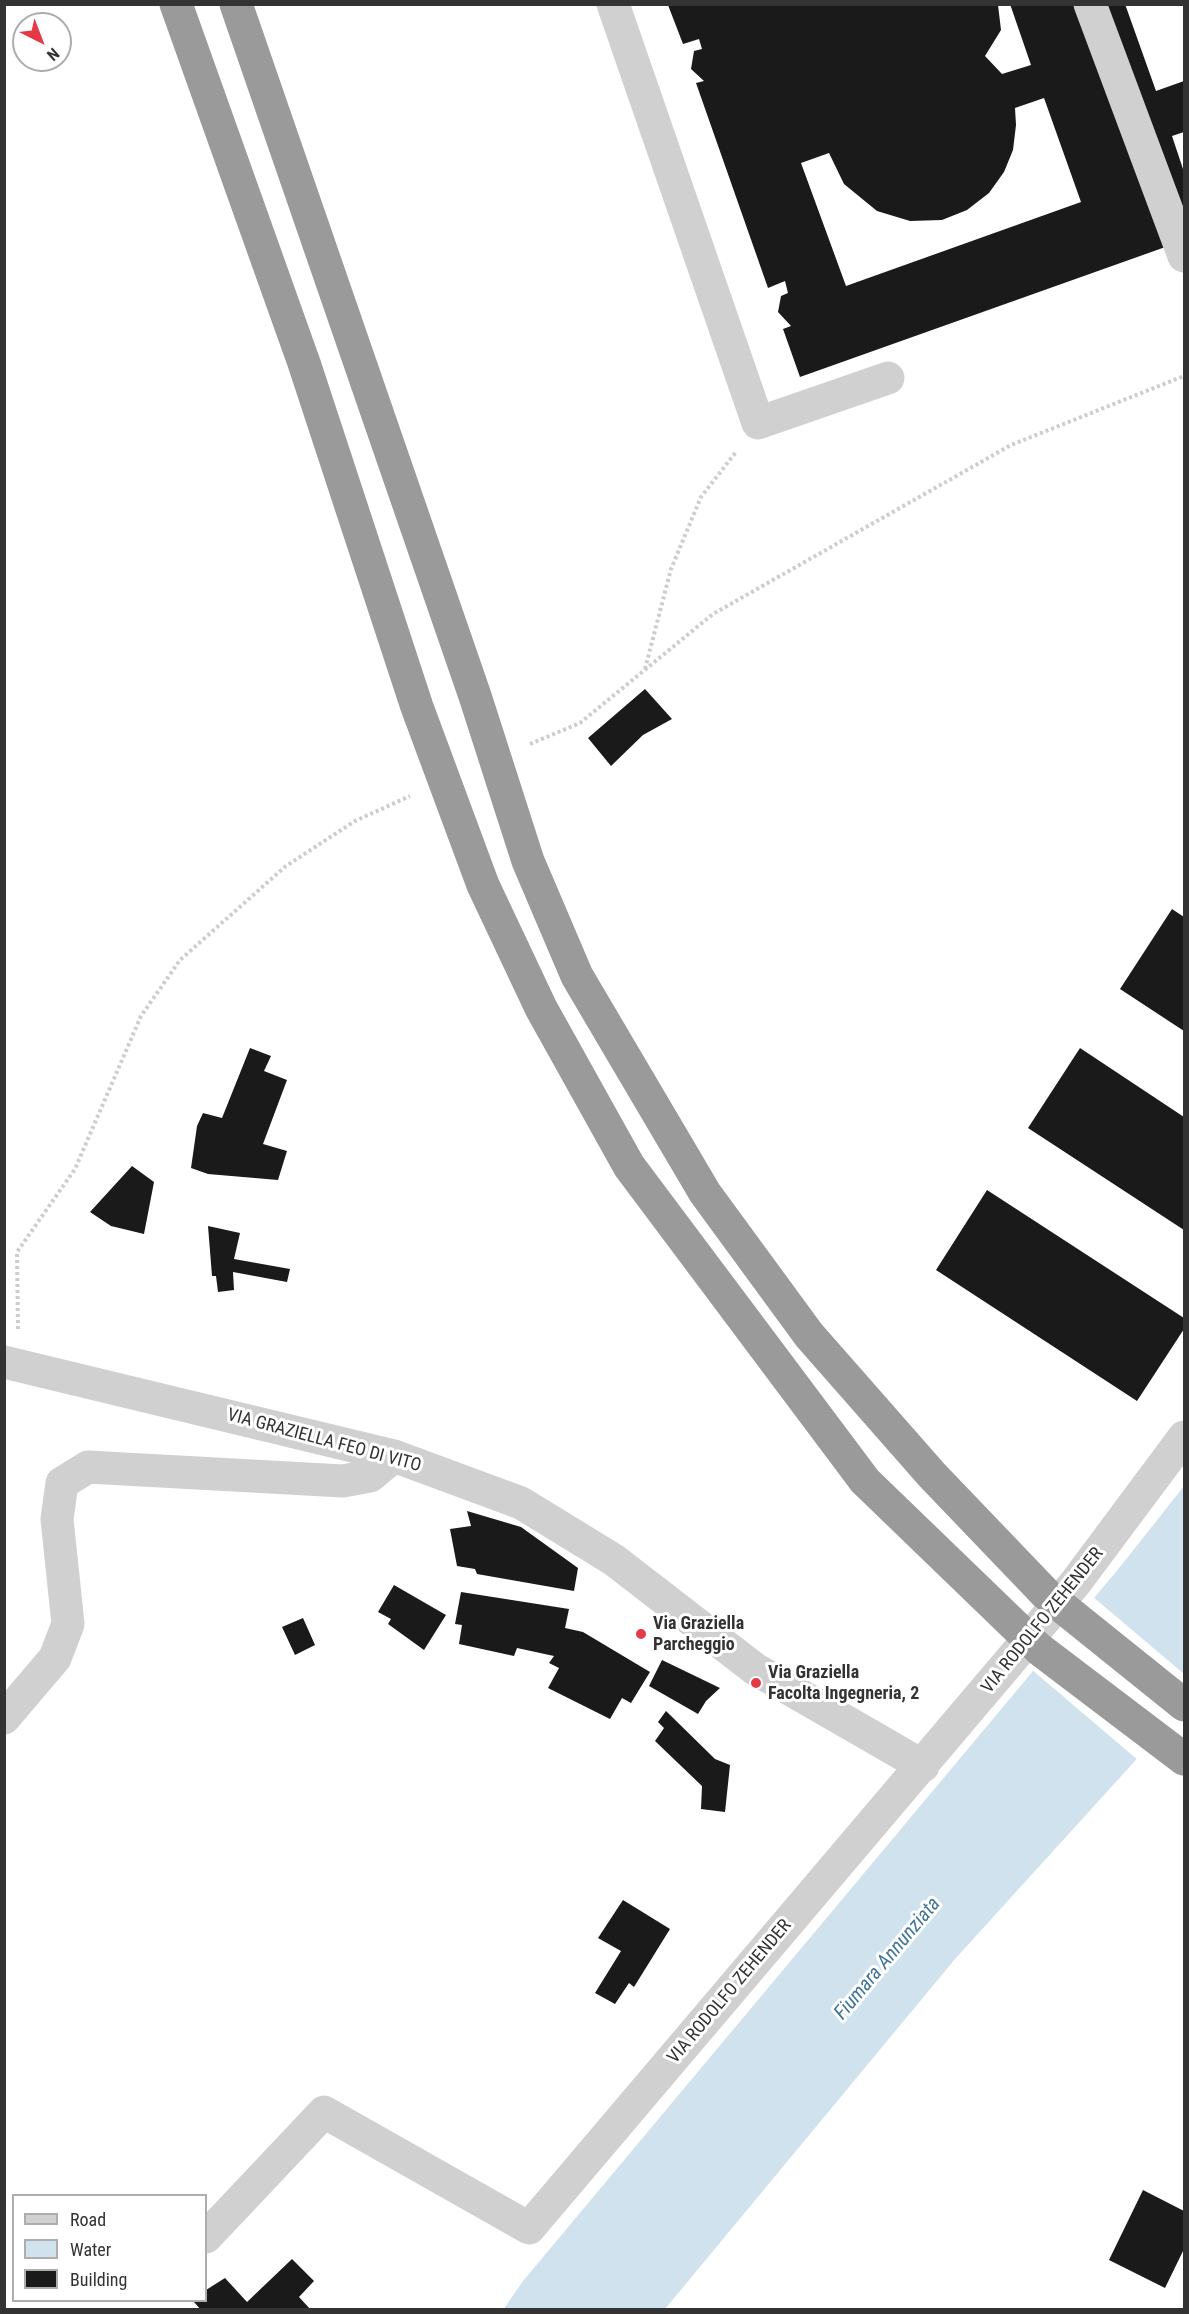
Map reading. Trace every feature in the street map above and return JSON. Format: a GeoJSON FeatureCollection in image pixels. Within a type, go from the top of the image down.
{"type":"FeatureCollection","features":[{"type":"Feature","properties":{"kind":"highway"},"geometry":{"type":"LineString","coordinates":[[176,4],[304,363],[417,707],[483,885],[546,1018],[629,1166],[865,1481],[1039,1648],[1185,1759]]}},
{"type":"Feature","properties":{"kind":"highway"},"geometry":{"type":"LineString","coordinates":[[236,4],[475,696],[528,861],[577,976],[705,1193],[809,1335],[932,1475],[1046,1594],[1185,1705]]}},
{"type":"Feature","properties":{"kind":"street"},"geometry":{"type":"LineString","coordinates":[[613,4],[758,423],[888,378]]}},
{"type":"Feature","properties":{"kind":"street"},"geometry":{"type":"LineString","coordinates":[[1090,4],[1185,256]]}},
{"type":"Feature","properties":{"kind":"street","name":"VIA GRAZIELLA FEO DI VITO"},"geometry":{"type":"LineString","coordinates":[[4,1362],[394,1456],[521,1503],[614,1560],[755,1669],[923,1766]]}},
{"type":"Feature","properties":{"kind":"street","name":"VIA RODOLFO ZEHENDER"},"geometry":{"type":"LineString","coordinates":[[207,2236],[324,2112],[529,2228],[923,1766],[1076,1582],[1185,1437]]}},
{"type":"Feature","properties":{"kind":"street"},"geometry":{"type":"LineString","coordinates":[[4,1718],[55,1658],[68,1624],[57,1519],[62,1483],[88,1467],[343,1481],[370,1476],[394,1456]]}},
{"type":"Feature","properties":{"kind":"path"},"geometry":{"type":"LineString","coordinates":[[645,669],[671,569],[701,497],[758,423]]}},
{"type":"Feature","properties":{"kind":"water","name":"Fiumara Annunziata"},"geometry":{"type":"Polygon","coordinates":[[[1184,1486],[1184,1707],[955,1959],[665,2309],[503,2310],[523,2281],[1120,1567],[1184,1486]]]}},
{"type":"Feature","properties":{"kind":"pier"},"geometry":{"type":"Polygon","coordinates":[[[1092,1596],[1184,1674],[1184,1711],[1139,1761],[1031,1669],[1092,1596]]]}},
{"type":"Feature","properties":{"kind":"building"},"geometry":{"type":"Polygon","coordinates":[[[1010,4],[1125,4],[1156,91],[1184,81],[1184,132],[1172,136],[1184,172],[1184,275],[1171,245],[800,377],[783,329],[791,326],[778,312],[781,296],[788,293],[785,281],[768,288],[696,83],[704,81],[691,69],[694,51],[702,49],[699,39],[683,44],[668,5],[998,5],[1001,30],[985,56],[1002,74],[1031,65],[1010,4]],[[1044,98],[1015,108],[1016,125],[1013,150],[1004,172],[989,193],[967,210],[942,220],[910,221],[877,211],[844,184],[829,153],[801,163],[846,286],[1081,202],[1044,98]]]}},
{"type":"Feature","properties":{"kind":"building"},"geometry":{"type":"Polygon","coordinates":[[[645,689],[672,719],[643,735],[611,766],[588,738],[645,689]]]}},
{"type":"Feature","properties":{"kind":"building"},"geometry":{"type":"Polygon","coordinates":[[[1172,909],[1184,917],[1184,1031],[1120,989],[1172,909]]]}},
{"type":"Feature","properties":{"kind":"building"},"geometry":{"type":"Polygon","coordinates":[[[250,1048],[271,1056],[264,1071],[287,1080],[263,1144],[287,1151],[278,1180],[208,1174],[191,1168],[197,1126],[203,1113],[222,1118],[250,1048]]]}},
{"type":"Feature","properties":{"kind":"building"},"geometry":{"type":"Polygon","coordinates":[[[1080,1048],[1184,1117],[1184,1230],[1028,1128],[1080,1048]]]}},
{"type":"Feature","properties":{"kind":"building"},"geometry":{"type":"Polygon","coordinates":[[[132,1166],[154,1182],[144,1234],[111,1226],[90,1212],[132,1166]]]}},
{"type":"Feature","properties":{"kind":"building"},"geometry":{"type":"Polygon","coordinates":[[[987,1190],[1184,1318],[1184,1329],[1137,1401],[936,1270],[987,1190]]]}},
{"type":"Feature","properties":{"kind":"building"},"geometry":{"type":"Polygon","coordinates":[[[208,1226],[240,1233],[234,1259],[290,1269],[287,1282],[233,1272],[234,1290],[218,1292],[216,1276],[212,1276],[208,1226]]]}},
{"type":"Feature","properties":{"kind":"building"},"geometry":{"type":"Polygon","coordinates":[[[467,1511],[521,1527],[578,1568],[574,1591],[477,1574],[475,1569],[457,1566],[450,1529],[471,1526],[467,1511]]]}},
{"type":"Feature","properties":{"kind":"building"},"geometry":{"type":"Polygon","coordinates":[[[394,1585],[446,1615],[424,1650],[388,1624],[391,1619],[378,1612],[394,1585]]]}},
{"type":"Feature","properties":{"kind":"building"},"geometry":{"type":"Polygon","coordinates":[[[461,1592],[569,1609],[565,1628],[583,1632],[650,1672],[631,1703],[622,1698],[610,1719],[548,1688],[559,1668],[549,1663],[554,1656],[517,1648],[514,1656],[459,1644],[462,1625],[455,1624],[461,1592]]]}},
{"type":"Feature","properties":{"kind":"building"},"geometry":{"type":"Polygon","coordinates":[[[303,1618],[315,1645],[295,1655],[282,1627],[303,1618]]]}},
{"type":"Feature","properties":{"kind":"building"},"geometry":{"type":"Polygon","coordinates":[[[662,1660],[720,1688],[706,1701],[698,1714],[649,1686],[662,1660]]]}},
{"type":"Feature","properties":{"kind":"building"},"geometry":{"type":"Polygon","coordinates":[[[666,1711],[715,1759],[730,1765],[725,1812],[701,1809],[702,1786],[655,1741],[664,1728],[658,1722],[666,1711]]]}},
{"type":"Feature","properties":{"kind":"building"},"geometry":{"type":"Polygon","coordinates":[[[623,1900],[670,1929],[634,1987],[629,1983],[615,2004],[595,1993],[621,1951],[598,1938],[623,1900]]]}},
{"type":"Feature","properties":{"kind":"building"},"geometry":{"type":"Polygon","coordinates":[[[1143,2190],[1184,2211],[1184,2249],[1165,2288],[1109,2260],[1143,2190]]]}},
{"type":"Feature","properties":{"kind":"building"},"geometry":{"type":"Polygon","coordinates":[[[292,2259],[314,2281],[299,2297],[311,2310],[201,2310],[194,2302],[207,2302],[207,2289],[225,2278],[247,2302],[292,2259]]]}},
{"type":"Feature","properties":{"kind":"place","name":"Via Graziella Parcheggio"},"geometry":{"type":"Point","coordinates":[641,1634]}},
{"type":"Feature","properties":{"kind":"place","name":"Via Graziella Facolta Ingegneria, 2"},"geometry":{"type":"Point","coordinates":[756,1683]}}]}
